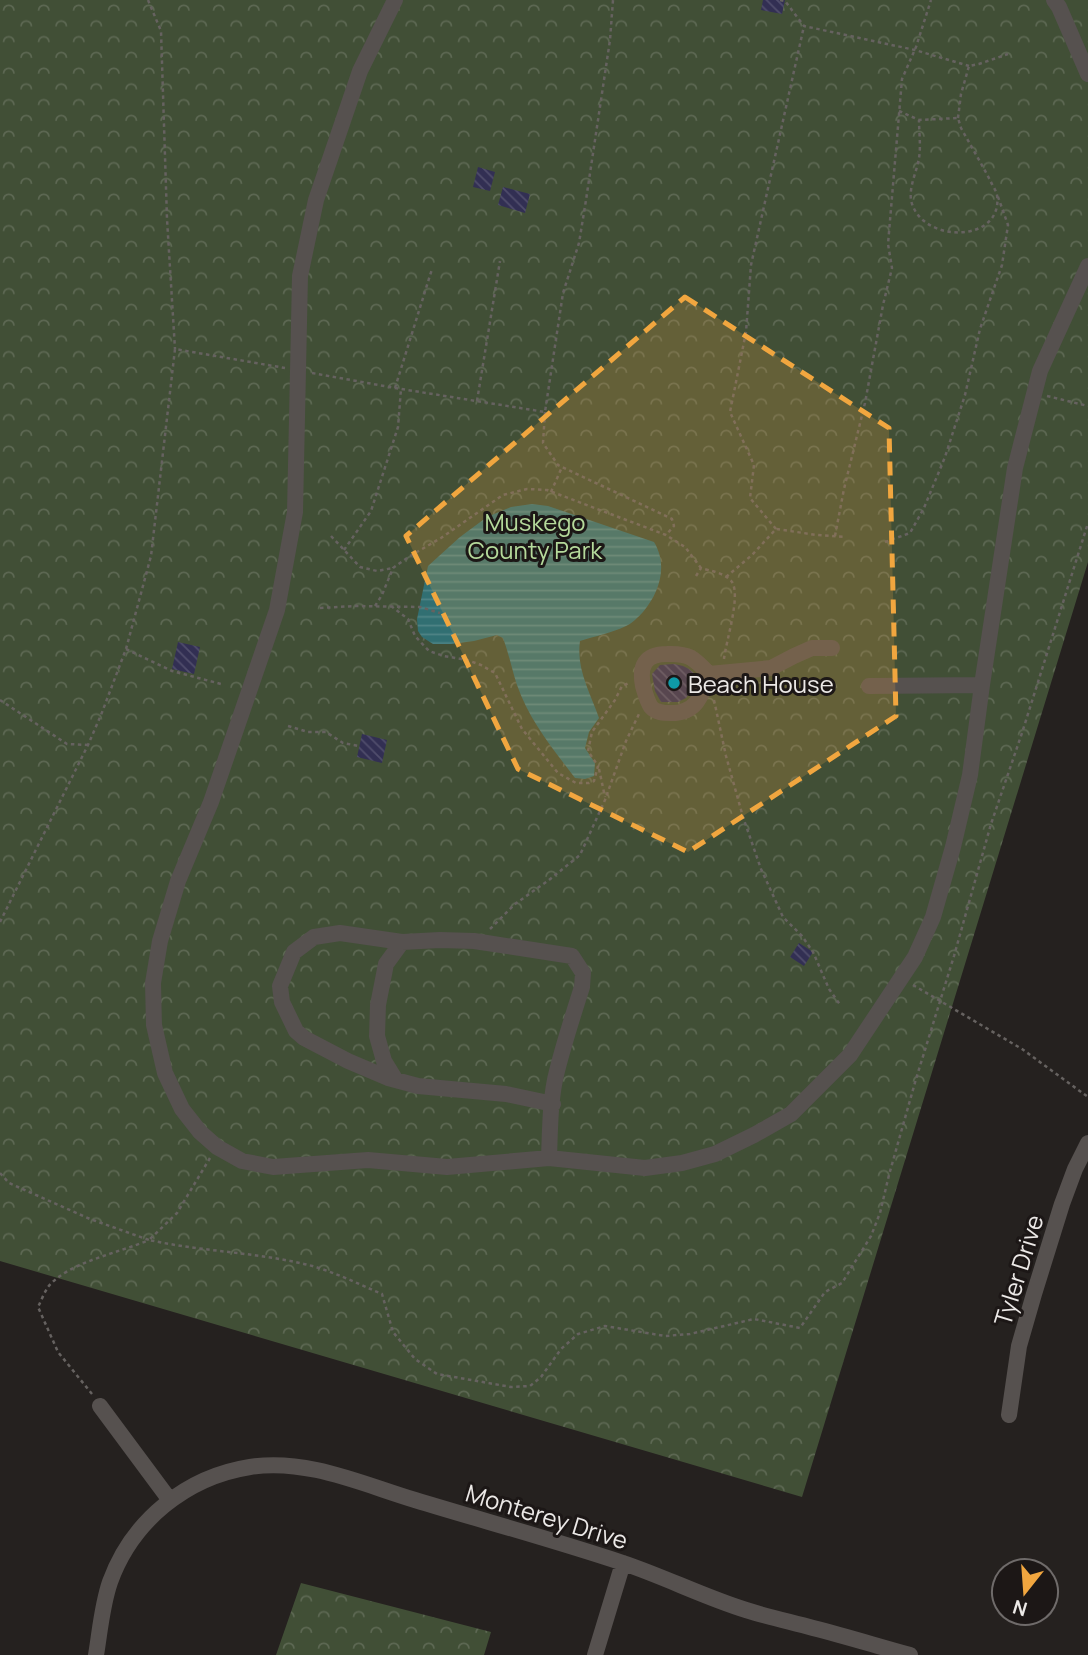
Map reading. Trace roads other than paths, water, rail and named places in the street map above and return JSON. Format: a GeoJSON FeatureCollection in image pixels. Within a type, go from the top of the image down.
{"type":"FeatureCollection","features":[{"type":"Feature","properties":{"kind":"street"},"geometry":{"type":"LineString","coordinates":[[395,0],[360,71],[316,200],[300,276],[295,512],[277,610],[211,802],[178,881],[160,941],[153,983],[154,1025],[165,1073],[182,1109],[200,1132],[217,1147],[242,1161],[272,1167],[368,1160],[447,1167],[549,1158],[645,1168],[682,1163],[715,1154],[791,1114],[850,1055],[915,957],[933,917],[970,775],[1015,468],[1040,370],[1088,266]]}},
{"type":"Feature","properties":{"kind":"street"},"geometry":{"type":"LineString","coordinates":[[1054,0],[1088,74]]}},
{"type":"Feature","properties":{"kind":"street"},"geometry":{"type":"LineString","coordinates":[[716,673],[694,706],[682,713],[657,712],[650,706],[642,678],[643,666],[649,658],[657,654],[686,654],[716,673],[771,668],[812,648],[832,648]]}},
{"type":"Feature","properties":{"kind":"street"},"geometry":{"type":"LineString","coordinates":[[869,686],[982,685]]}},
{"type":"Feature","properties":{"kind":"street"},"geometry":{"type":"LineString","coordinates":[[549,1158],[556,1074],[582,988],[583,973],[572,956],[474,942],[402,942],[340,933],[314,937],[294,952],[279,986],[282,1002],[296,1031],[304,1038],[348,1061],[395,1080],[418,1086],[506,1094],[553,1104]]}},
{"type":"Feature","properties":{"kind":"street"},"geometry":{"type":"LineString","coordinates":[[395,1080],[384,1061],[377,1036],[377,1005],[386,964],[402,942]]}},
{"type":"Feature","properties":{"kind":"street","name":"Tyler Drive"},"geometry":{"type":"LineString","coordinates":[[1009,1415],[1018,1346],[1067,1193],[1088,1143]]}},
{"type":"Feature","properties":{"kind":"street"},"geometry":{"type":"LineString","coordinates":[[96,1655],[105,1602],[117,1566],[135,1535],[169,1499],[100,1406]]}},
{"type":"Feature","properties":{"kind":"street","name":"Monterey Drive"},"geometry":{"type":"LineString","coordinates":[[169,1499],[209,1479],[251,1466],[318,1470],[623,1563],[748,1611],[910,1655]]}},
{"type":"Feature","properties":{"kind":"street"},"geometry":{"type":"LineString","coordinates":[[595,1655],[623,1563]]}},
{"type":"Feature","properties":{"kind":"water"},"geometry":{"type":"Polygon","coordinates":[[[532,504],[548,506],[654,542],[661,560],[658,587],[639,616],[621,628],[580,641],[582,671],[599,718],[589,732],[585,748],[595,763],[594,776],[585,779],[575,778],[535,722],[517,685],[503,638],[497,635],[474,641],[433,644],[418,631],[417,619],[428,566],[487,517],[511,507],[532,504]]]}},
{"type":"Feature","properties":{"kind":"place","name":"Beach House"},"geometry":{"type":"Point","coordinates":[674,683]}},
{"type":"Feature","properties":{"kind":"park label","name":"Muskego County Park"},"geometry":{"type":"Point","coordinates":[535,535]}}]}
